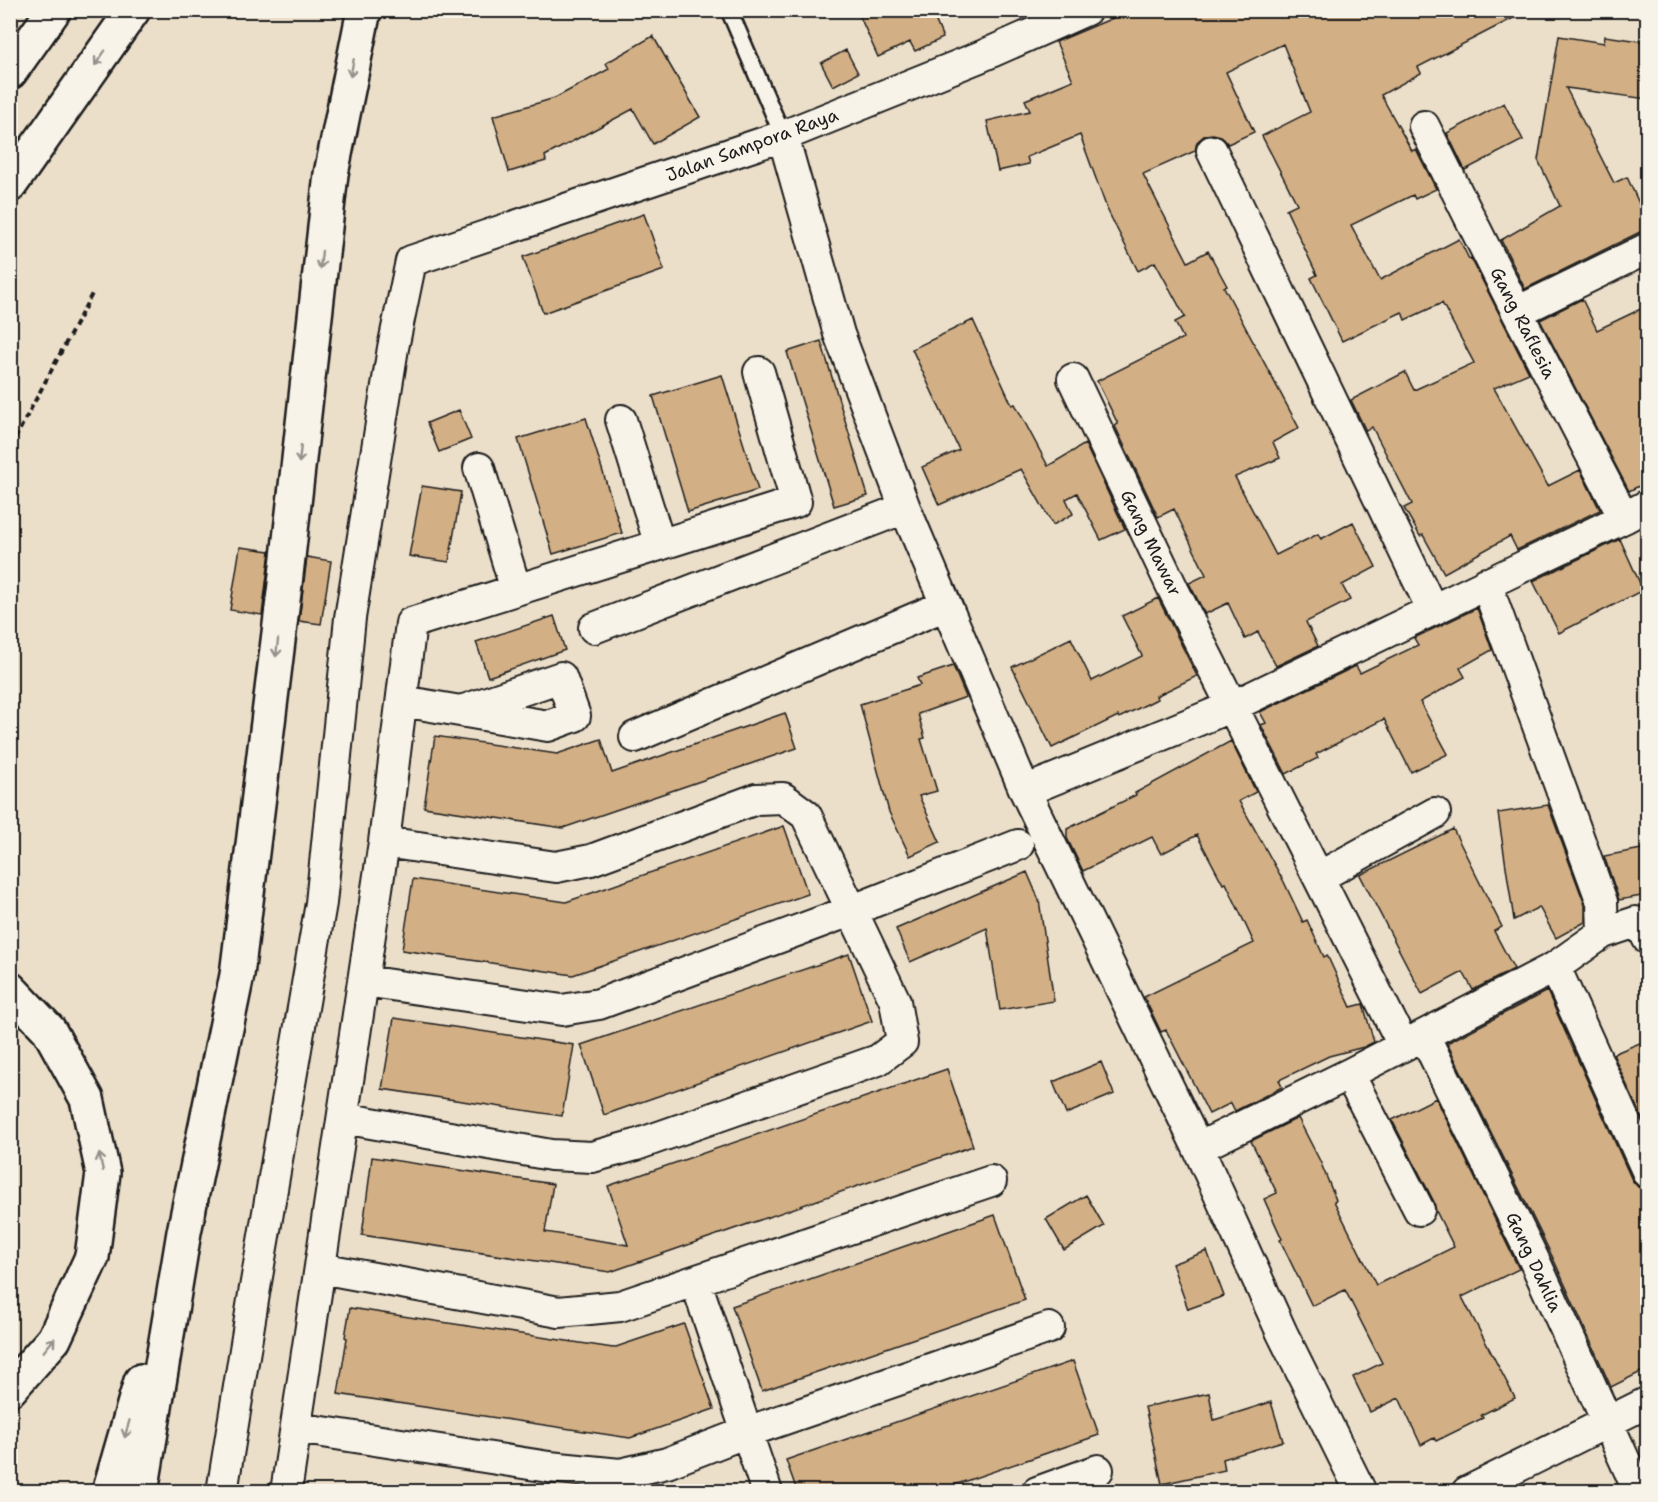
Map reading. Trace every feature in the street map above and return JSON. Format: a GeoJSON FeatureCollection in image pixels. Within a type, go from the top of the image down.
{"type":"FeatureCollection","features":[{"type":"Feature","properties":{"kind":"highway"},"geometry":{"type":"LineString","coordinates":[[10,72],[54,10]]}},
{"type":"Feature","properties":{"kind":"highway"},"geometry":{"type":"LineString","coordinates":[[10,185],[133,10]]}},
{"type":"Feature","properties":{"kind":"highway"},"geometry":{"type":"LineString","coordinates":[[141,1491],[184,1232],[237,975],[285,584],[331,174],[364,10]]}},
{"type":"Feature","properties":{"kind":"highway"},"geometry":{"type":"LineString","coordinates":[[10,989],[49,1030],[87,1099],[103,1173],[93,1257],[54,1339],[10,1389]]}},
{"type":"Feature","properties":{"kind":"highway"},"geometry":{"type":"LineString","coordinates":[[109,1491],[184,1232]]}},
{"type":"Feature","properties":{"kind":"street","name":"Jalan Sampora Raya"},"geometry":{"type":"LineString","coordinates":[[222,1491],[321,903],[350,618],[393,348],[411,261],[783,136],[982,56],[1086,10]]}},
{"type":"Feature","properties":{"kind":"street","name":"Gang Raflesia"},"geometry":{"type":"LineString","coordinates":[[1424,126],[1517,312],[1636,512]]}},
{"type":"Feature","properties":{"kind":"street"},"geometry":{"type":"LineString","coordinates":[[783,136],[838,334],[905,508],[1025,791],[1198,1148],[1282,1332],[1361,1491]]}},
{"type":"Feature","properties":{"kind":"street"},"geometry":{"type":"LineString","coordinates":[[1212,151],[1432,609]]}},
{"type":"Feature","properties":{"kind":"street"},"geometry":{"type":"LineString","coordinates":[[1517,312],[1647,248]]}},
{"type":"Feature","properties":{"kind":"street"},"geometry":{"type":"LineString","coordinates":[[286,1491],[364,981],[411,623],[796,502],[759,372]]}},
{"type":"Feature","properties":{"kind":"street","name":"Gang Mawar"},"geometry":{"type":"LineString","coordinates":[[1073,380],[1174,591],[1319,877]]}},
{"type":"Feature","properties":{"kind":"street"},"geometry":{"type":"LineString","coordinates":[[621,420],[660,545]]}},
{"type":"Feature","properties":{"kind":"street"},"geometry":{"type":"LineString","coordinates":[[479,468],[516,590]]}},
{"type":"Feature","properties":{"kind":"street"},"geometry":{"type":"LineString","coordinates":[[594,628],[905,508]]}},
{"type":"Feature","properties":{"kind":"street"},"geometry":{"type":"LineString","coordinates":[[1025,791],[1233,706],[1636,512]]}},
{"type":"Feature","properties":{"kind":"street"},"geometry":{"type":"LineString","coordinates":[[1486,583],[1602,902],[1603,933]]}},
{"type":"Feature","properties":{"kind":"street"},"geometry":{"type":"LineString","coordinates":[[635,737],[946,605]]}},
{"type":"Feature","properties":{"kind":"street"},"geometry":{"type":"LineString","coordinates":[[402,700],[461,711]]}},
{"type":"Feature","properties":{"kind":"street"},"geometry":{"type":"LineString","coordinates":[[343,1118],[551,1155],[592,1157],[636,1144],[878,1060],[902,1042],[895,1001],[853,910],[806,815],[783,798],[756,799],[591,860],[556,867],[384,842]]}},
{"type":"Feature","properties":{"kind":"street"},"geometry":{"type":"LineString","coordinates":[[1319,877],[1435,813]]}},
{"type":"Feature","properties":{"kind":"street"},"geometry":{"type":"LineString","coordinates":[[364,981],[562,1010],[599,1004],[853,910],[1018,845]]}},
{"type":"Feature","properties":{"kind":"street","name":"Gang Dahlia"},"geometry":{"type":"LineString","coordinates":[[1319,877],[1414,1040],[1536,1264],[1639,1491]]}},
{"type":"Feature","properties":{"kind":"street"},"geometry":{"type":"LineString","coordinates":[[1198,1148],[1349,1074],[1555,967],[1603,933],[1636,922],[1640,924],[1647,939]]}},
{"type":"Feature","properties":{"kind":"street"},"geometry":{"type":"LineString","coordinates":[[1555,967],[1647,1173]]}},
{"type":"Feature","properties":{"kind":"street"},"geometry":{"type":"LineString","coordinates":[[1349,1074],[1419,1210]]}},
{"type":"Feature","properties":{"kind":"street"},"geometry":{"type":"LineString","coordinates":[[320,1269],[559,1312],[620,1306],[991,1181]]}},
{"type":"Feature","properties":{"kind":"street"},"geometry":{"type":"LineString","coordinates":[[696,1282],[767,1491]]}},
{"type":"Feature","properties":{"kind":"street"},"geometry":{"type":"LineString","coordinates":[[297,1428],[549,1467],[620,1474],[667,1463],[747,1432],[1049,1328]]}},
{"type":"Feature","properties":{"kind":"street"},"geometry":{"type":"LineString","coordinates":[[1467,1491],[1647,1402]]}},
{"type":"Feature","properties":{"kind":"street"},"geometry":{"type":"LineString","coordinates":[[1037,1491],[1098,1470]]}},
{"type":"Feature","properties":{"kind":"lane"},"geometry":{"type":"LineString","coordinates":[[729,10],[783,136]]}},
{"type":"Feature","properties":{"kind":"path"},"geometry":{"type":"LineString","coordinates":[[10,448],[93,292]]}},
{"type":"Feature","properties":{"kind":"building"},"geometry":{"type":"Polygon","coordinates":[[[857,10],[931,10],[943,38],[915,51],[910,42],[878,57],[857,10]]]}},
{"type":"Feature","properties":{"kind":"building"},"geometry":{"type":"Polygon","coordinates":[[[1132,10],[1529,10],[1418,67],[1421,73],[1381,95],[1412,151],[1416,149],[1436,189],[1415,199],[1413,195],[1351,225],[1380,280],[1459,239],[1469,259],[1471,258],[1529,373],[1494,388],[1548,486],[1580,470],[1600,510],[1517,550],[1510,536],[1444,573],[1423,535],[1420,536],[1404,508],[1412,504],[1372,427],[1366,431],[1351,400],[1405,372],[1414,390],[1474,363],[1442,303],[1405,320],[1402,312],[1342,341],[1311,278],[1317,275],[1286,209],[1297,204],[1262,136],[1310,112],[1283,44],[1226,72],[1254,132],[1228,144],[1221,136],[1205,135],[1197,142],[1195,151],[1143,174],[1188,262],[1208,251],[1227,286],[1224,287],[1299,428],[1273,442],[1280,458],[1235,477],[1276,555],[1318,534],[1321,539],[1353,522],[1376,567],[1342,585],[1350,600],[1306,622],[1318,646],[1276,666],[1258,632],[1245,639],[1228,603],[1205,614],[1189,583],[1206,575],[1174,509],[1158,517],[1115,426],[1118,424],[1097,381],[1183,338],[1175,322],[1185,317],[1155,262],[1138,271],[1107,209],[1080,135],[1027,157],[1029,164],[998,171],[987,121],[1030,111],[1025,100],[1073,80],[1056,42],[1132,10]]]}},
{"type":"Feature","properties":{"kind":"building"},"geometry":{"type":"Polygon","coordinates":[[[653,36],[700,117],[653,144],[633,109],[545,156],[546,161],[509,172],[493,116],[555,98],[609,69],[606,63],[653,36]]]}},
{"type":"Feature","properties":{"kind":"building"},"geometry":{"type":"Polygon","coordinates":[[[1559,36],[1604,43],[1605,36],[1647,42],[1647,99],[1566,88],[1614,183],[1627,177],[1647,221],[1647,231],[1640,232],[1525,289],[1501,240],[1560,206],[1538,160],[1559,36]]]}},
{"type":"Feature","properties":{"kind":"building"},"geometry":{"type":"Polygon","coordinates":[[[846,50],[858,73],[833,86],[821,63],[846,50]]]}},
{"type":"Feature","properties":{"kind":"building"},"geometry":{"type":"Polygon","coordinates":[[[1504,103],[1523,140],[1465,170],[1447,133],[1504,103]]]}},
{"type":"Feature","properties":{"kind":"building"},"geometry":{"type":"Polygon","coordinates":[[[644,214],[664,270],[543,313],[523,257],[644,214]]]}},
{"type":"Feature","properties":{"kind":"building"},"geometry":{"type":"Polygon","coordinates":[[[1582,299],[1597,330],[1647,306],[1647,482],[1629,491],[1540,320],[1582,299]]]}},
{"type":"Feature","properties":{"kind":"building"},"geometry":{"type":"Polygon","coordinates":[[[973,320],[1012,405],[1015,404],[1048,466],[1085,444],[1125,529],[1101,540],[1077,493],[1066,499],[1073,514],[1053,525],[1021,469],[939,505],[922,467],[959,450],[912,349],[973,320]]]}},
{"type":"Feature","properties":{"kind":"building"},"geometry":{"type":"Polygon","coordinates":[[[821,341],[868,496],[834,506],[787,352],[821,341]]]}},
{"type":"Feature","properties":{"kind":"building"},"geometry":{"type":"Polygon","coordinates":[[[722,375],[758,490],[688,512],[653,396],[722,375]]]}},
{"type":"Feature","properties":{"kind":"building"},"geometry":{"type":"Polygon","coordinates":[[[459,410],[471,439],[439,452],[427,423],[459,410]]]}},
{"type":"Feature","properties":{"kind":"building"},"geometry":{"type":"Polygon","coordinates":[[[586,418],[622,533],[553,554],[518,439],[586,418]]]}},
{"type":"Feature","properties":{"kind":"building"},"geometry":{"type":"Polygon","coordinates":[[[422,486],[461,492],[449,562],[409,556],[422,486]]]}},
{"type":"Feature","properties":{"kind":"building"},"geometry":{"type":"Polygon","coordinates":[[[1620,539],[1643,590],[1559,633],[1533,581],[1620,539]]]}},
{"type":"Feature","properties":{"kind":"building"},"geometry":{"type":"Polygon","coordinates":[[[240,547],[270,551],[262,615],[230,610],[240,547]]]}},
{"type":"Feature","properties":{"kind":"building"},"geometry":{"type":"Polygon","coordinates":[[[307,557],[331,561],[321,624],[299,621],[307,557]]]}},
{"type":"Feature","properties":{"kind":"building"},"geometry":{"type":"Polygon","coordinates":[[[1158,598],[1197,676],[1156,696],[1157,699],[1119,718],[1118,716],[1052,748],[1012,667],[1071,638],[1092,681],[1142,656],[1122,616],[1158,598]]]}},
{"type":"Feature","properties":{"kind":"building"},"geometry":{"type":"Polygon","coordinates":[[[1477,608],[1492,650],[1460,668],[1465,677],[1420,702],[1448,754],[1411,772],[1384,719],[1316,754],[1318,758],[1286,774],[1261,725],[1266,723],[1260,712],[1356,666],[1360,673],[1418,645],[1414,638],[1477,608]]]}},
{"type":"Feature","properties":{"kind":"building"},"geometry":{"type":"Polygon","coordinates":[[[554,616],[565,650],[488,677],[476,642],[554,616]]]}},
{"type":"Feature","properties":{"kind":"building"},"geometry":{"type":"Polygon","coordinates":[[[953,666],[966,697],[918,714],[925,738],[921,739],[937,791],[919,796],[940,842],[910,856],[889,812],[860,704],[920,685],[917,678],[953,666]]]}},
{"type":"Feature","properties":{"kind":"building"},"geometry":{"type":"Polygon","coordinates":[[[785,713],[797,748],[563,828],[424,807],[435,736],[557,754],[601,739],[612,773],[785,713]]]}},
{"type":"Feature","properties":{"kind":"building"},"geometry":{"type":"Polygon","coordinates":[[[1231,741],[1256,792],[1239,801],[1284,882],[1303,922],[1307,920],[1324,957],[1327,955],[1351,1007],[1363,1004],[1374,1042],[1364,1047],[1329,1056],[1279,1080],[1282,1087],[1235,1111],[1231,1103],[1209,1114],[1166,1030],[1161,1032],[1144,997],[1254,943],[1226,883],[1223,884],[1197,835],[1161,854],[1152,837],[1083,871],[1067,838],[1067,829],[1136,795],[1135,793],[1231,741]]]}},
{"type":"Feature","properties":{"kind":"building"},"geometry":{"type":"Polygon","coordinates":[[[1548,805],[1585,905],[1585,922],[1556,938],[1539,907],[1514,920],[1498,813],[1548,805]]]}},
{"type":"Feature","properties":{"kind":"building"},"geometry":{"type":"Polygon","coordinates":[[[784,826],[808,894],[573,975],[402,950],[413,879],[566,902],[784,826]]]}},
{"type":"Feature","properties":{"kind":"building"},"geometry":{"type":"Polygon","coordinates":[[[1453,829],[1502,927],[1494,931],[1514,969],[1473,990],[1463,972],[1422,994],[1360,875],[1453,829]]]}},
{"type":"Feature","properties":{"kind":"building"},"geometry":{"type":"Polygon","coordinates":[[[1647,848],[1647,895],[1619,900],[1604,856],[1647,848]]]}},
{"type":"Feature","properties":{"kind":"building"},"geometry":{"type":"Polygon","coordinates":[[[1027,872],[1039,900],[1054,1001],[1000,1010],[987,928],[910,962],[896,929],[1027,872]]]}},
{"type":"Feature","properties":{"kind":"building"},"geometry":{"type":"Polygon","coordinates":[[[849,954],[872,1021],[604,1115],[581,1045],[849,954]]]}},
{"type":"Feature","properties":{"kind":"building"},"geometry":{"type":"Polygon","coordinates":[[[1547,991],[1632,1180],[1638,1187],[1647,1190],[1647,1369],[1611,1387],[1552,1256],[1447,1043],[1547,991]]]}},
{"type":"Feature","properties":{"kind":"building"},"geometry":{"type":"Polygon","coordinates":[[[394,1018],[574,1045],[562,1116],[382,1089],[394,1018]]]}},
{"type":"Feature","properties":{"kind":"building"},"geometry":{"type":"Polygon","coordinates":[[[1647,1040],[1647,1130],[1613,1054],[1647,1040]]]}},
{"type":"Feature","properties":{"kind":"building"},"geometry":{"type":"Polygon","coordinates":[[[1101,1062],[1114,1094],[1066,1114],[1053,1082],[1101,1062]]]}},
{"type":"Feature","properties":{"kind":"building"},"geometry":{"type":"Polygon","coordinates":[[[947,1069],[973,1146],[610,1272],[362,1235],[372,1157],[553,1184],[545,1232],[628,1245],[608,1186],[947,1069]]]}},
{"type":"Feature","properties":{"kind":"building"},"geometry":{"type":"Polygon","coordinates":[[[1436,1098],[1519,1269],[1462,1297],[1515,1398],[1481,1415],[1483,1418],[1436,1441],[1434,1438],[1421,1445],[1399,1398],[1370,1412],[1353,1377],[1382,1363],[1345,1290],[1312,1306],[1280,1240],[1282,1239],[1264,1199],[1277,1193],[1251,1141],[1298,1118],[1320,1161],[1336,1200],[1334,1201],[1376,1285],[1454,1247],[1392,1120],[1436,1098]]]}},
{"type":"Feature","properties":{"kind":"building"},"geometry":{"type":"Polygon","coordinates":[[[1086,1195],[1104,1226],[1064,1250],[1046,1219],[1086,1195]]]}},
{"type":"Feature","properties":{"kind":"building"},"geometry":{"type":"Polygon","coordinates":[[[995,1215],[1025,1300],[762,1391],[732,1306],[995,1215]]]}},
{"type":"Feature","properties":{"kind":"building"},"geometry":{"type":"Polygon","coordinates":[[[1207,1251],[1224,1296],[1188,1309],[1172,1264],[1207,1251]]]}},
{"type":"Feature","properties":{"kind":"building"},"geometry":{"type":"Polygon","coordinates":[[[350,1308],[613,1348],[684,1324],[714,1409],[630,1438],[338,1394],[350,1308]]]}},
{"type":"Feature","properties":{"kind":"building"},"geometry":{"type":"Polygon","coordinates":[[[1073,1361],[1099,1435],[937,1491],[797,1491],[786,1460],[1073,1361]]]}},
{"type":"Feature","properties":{"kind":"building"},"geometry":{"type":"Polygon","coordinates":[[[1209,1393],[1214,1420],[1271,1402],[1283,1441],[1223,1459],[1225,1470],[1162,1484],[1145,1407],[1209,1393]]]}},
{"type":"Feature","properties":{"kind":"waterway"},"geometry":{"type":"LineString","coordinates":[[10,1189],[10,1233]]}}]}
